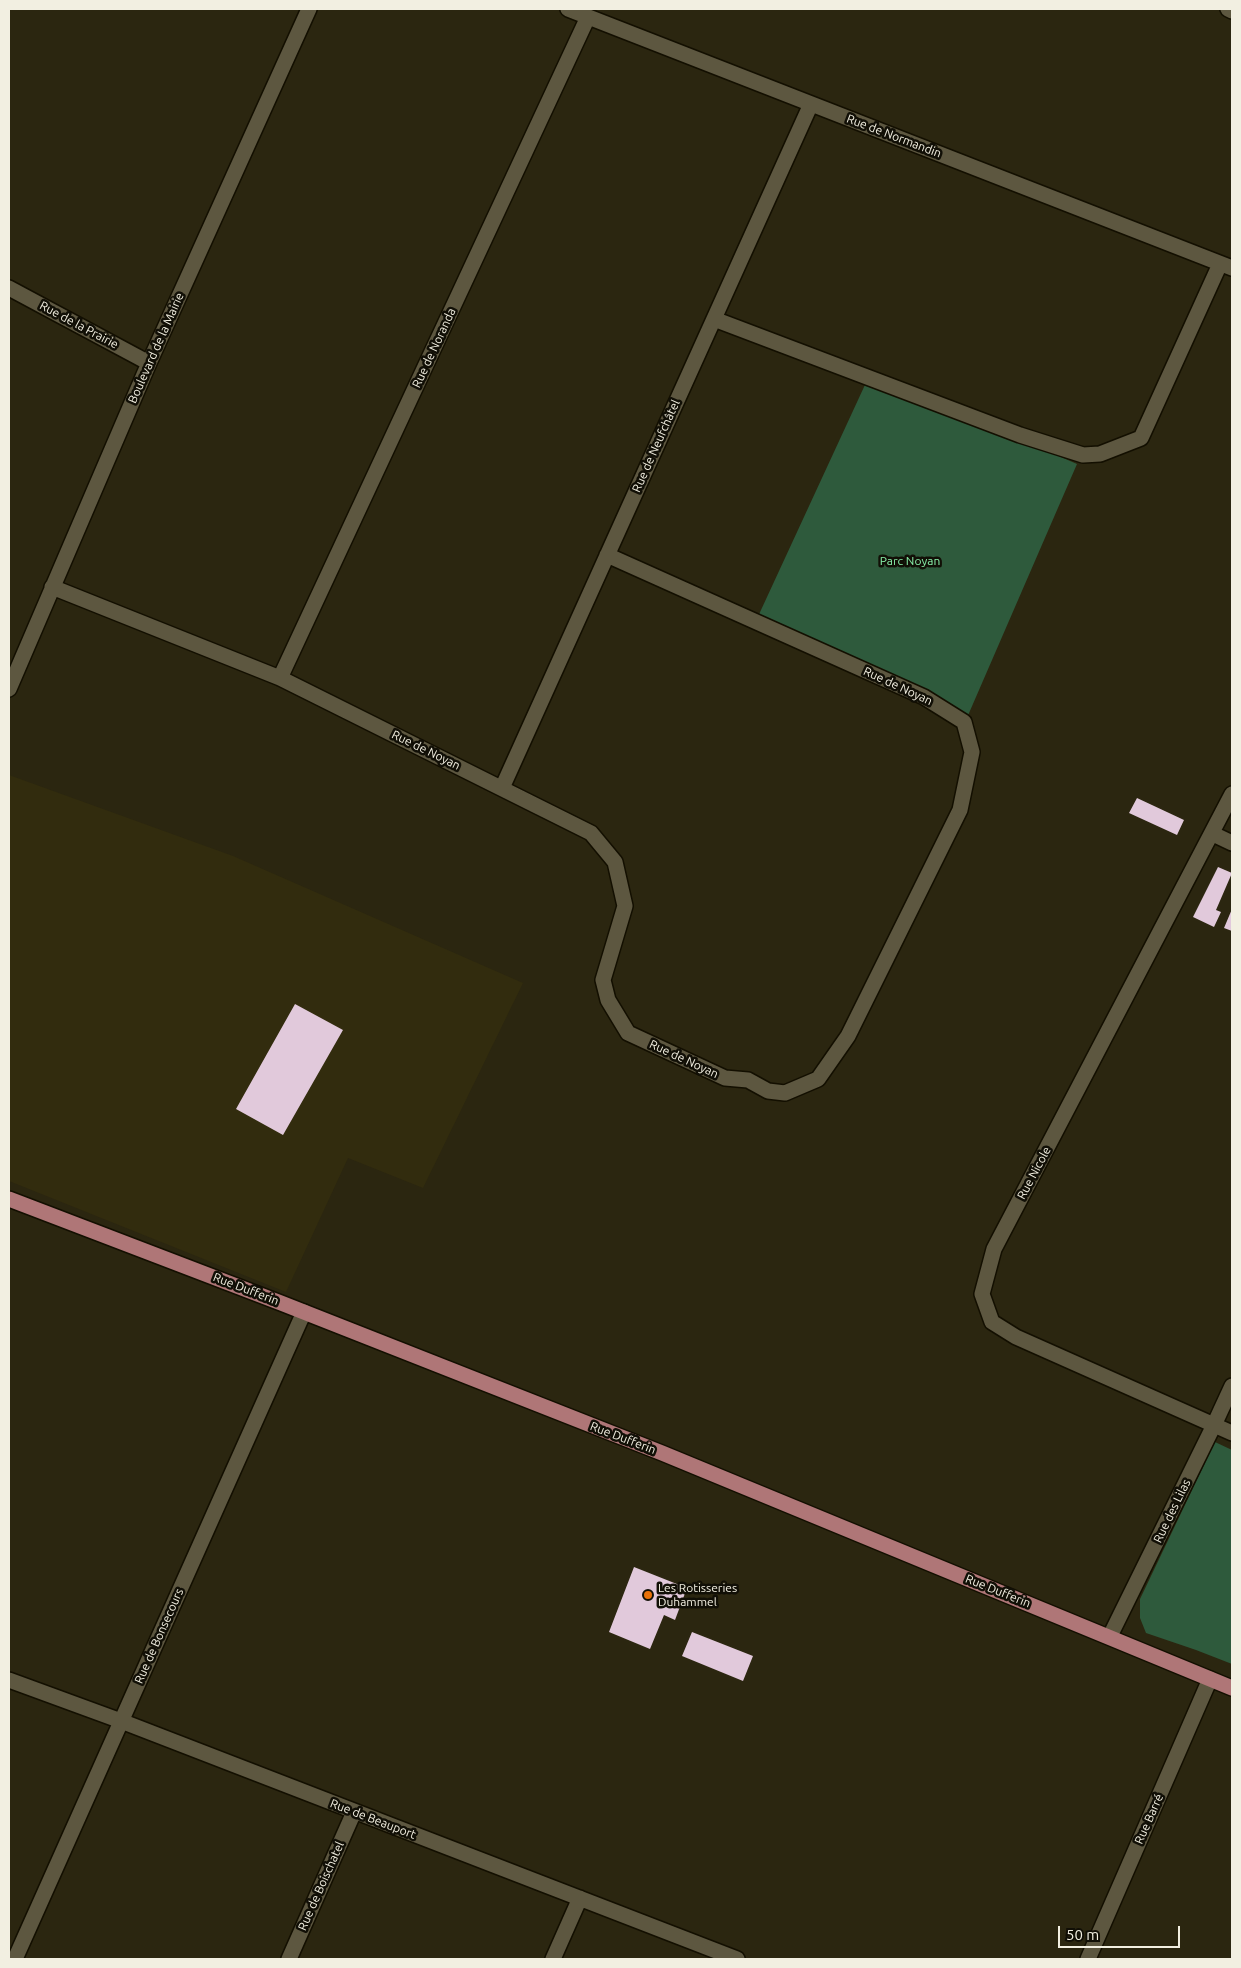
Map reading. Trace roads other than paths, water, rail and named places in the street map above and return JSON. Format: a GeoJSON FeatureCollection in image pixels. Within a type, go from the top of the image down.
{"type":"FeatureCollection","features":[{"type":"Feature","properties":{"kind":"main road","name":"Rue Dufferin"},"geometry":{"type":"LineString","coordinates":[[9,1199],[304,1312],[662,1453],[1110,1636],[1232,1688]]}},
{"type":"Feature","properties":{"kind":"street","name":"Boulevard de la Mairie"},"geometry":{"type":"LineString","coordinates":[[9,689],[150,363],[309,9]]}},
{"type":"Feature","properties":{"kind":"street","name":"Rue de Normandin"},"geometry":{"type":"LineString","coordinates":[[568,9],[1226,266],[1141,438],[1100,454],[1083,455],[1020,435],[714,319]]}},
{"type":"Feature","properties":{"kind":"street"},"geometry":{"type":"LineString","coordinates":[[1228,9],[1232,11]]}},
{"type":"Feature","properties":{"kind":"street","name":"Rue de Noranda"},"geometry":{"type":"LineString","coordinates":[[280,678],[588,17]]}},
{"type":"Feature","properties":{"kind":"street","name":"Rue de Neufchâtel"},"geometry":{"type":"LineString","coordinates":[[502,788],[811,104]]}},
{"type":"Feature","properties":{"kind":"street","name":"Rue de la Prairie"},"geometry":{"type":"LineString","coordinates":[[9,288],[150,363]]}},
{"type":"Feature","properties":{"kind":"street","name":"Rue de Noyan"},"geometry":{"type":"LineString","coordinates":[[52,587],[280,678],[591,833],[615,862],[625,906],[604,980],[608,1000],[628,1033],[725,1078],[748,1080],[768,1091],[785,1093],[818,1079],[848,1036],[960,810],[972,752],[964,722],[924,696],[607,555]]}},
{"type":"Feature","properties":{"kind":"street","name":"Rue Nicole"},"geometry":{"type":"LineString","coordinates":[[1232,794],[1213,834],[994,1249],[982,1294],[992,1322],[1016,1337],[1232,1433]]}},
{"type":"Feature","properties":{"kind":"street"},"geometry":{"type":"LineString","coordinates":[[1213,834],[1232,844]]}},
{"type":"Feature","properties":{"kind":"street","name":"Rue de Bonsecours"},"geometry":{"type":"LineString","coordinates":[[15,1959],[304,1312]]}},
{"type":"Feature","properties":{"kind":"street","name":"Rue des Lilas"},"geometry":{"type":"LineString","coordinates":[[1110,1636],[1232,1386]]}},
{"type":"Feature","properties":{"kind":"street","name":"Rue Barré"},"geometry":{"type":"LineString","coordinates":[[1088,1959],[1210,1679]]}},
{"type":"Feature","properties":{"kind":"street","name":"Rue de Beauport"},"geometry":{"type":"LineString","coordinates":[[9,1680],[121,1721],[738,1959]]}},
{"type":"Feature","properties":{"kind":"street","name":"Rue de Boischatel"},"geometry":{"type":"LineString","coordinates":[[289,1959],[354,1812]]}},
{"type":"Feature","properties":{"kind":"street"},"geometry":{"type":"LineString","coordinates":[[553,1959],[580,1898]]}},
{"type":"Feature","properties":{"kind":"place","name":"Les Rotisseries Duhammel"},"geometry":{"type":"Point","coordinates":[648,1595]}},
{"type":"Feature","properties":{"kind":"park label","name":"Parc Noyan"},"geometry":{"type":"Point","coordinates":[910,561]}}]}
